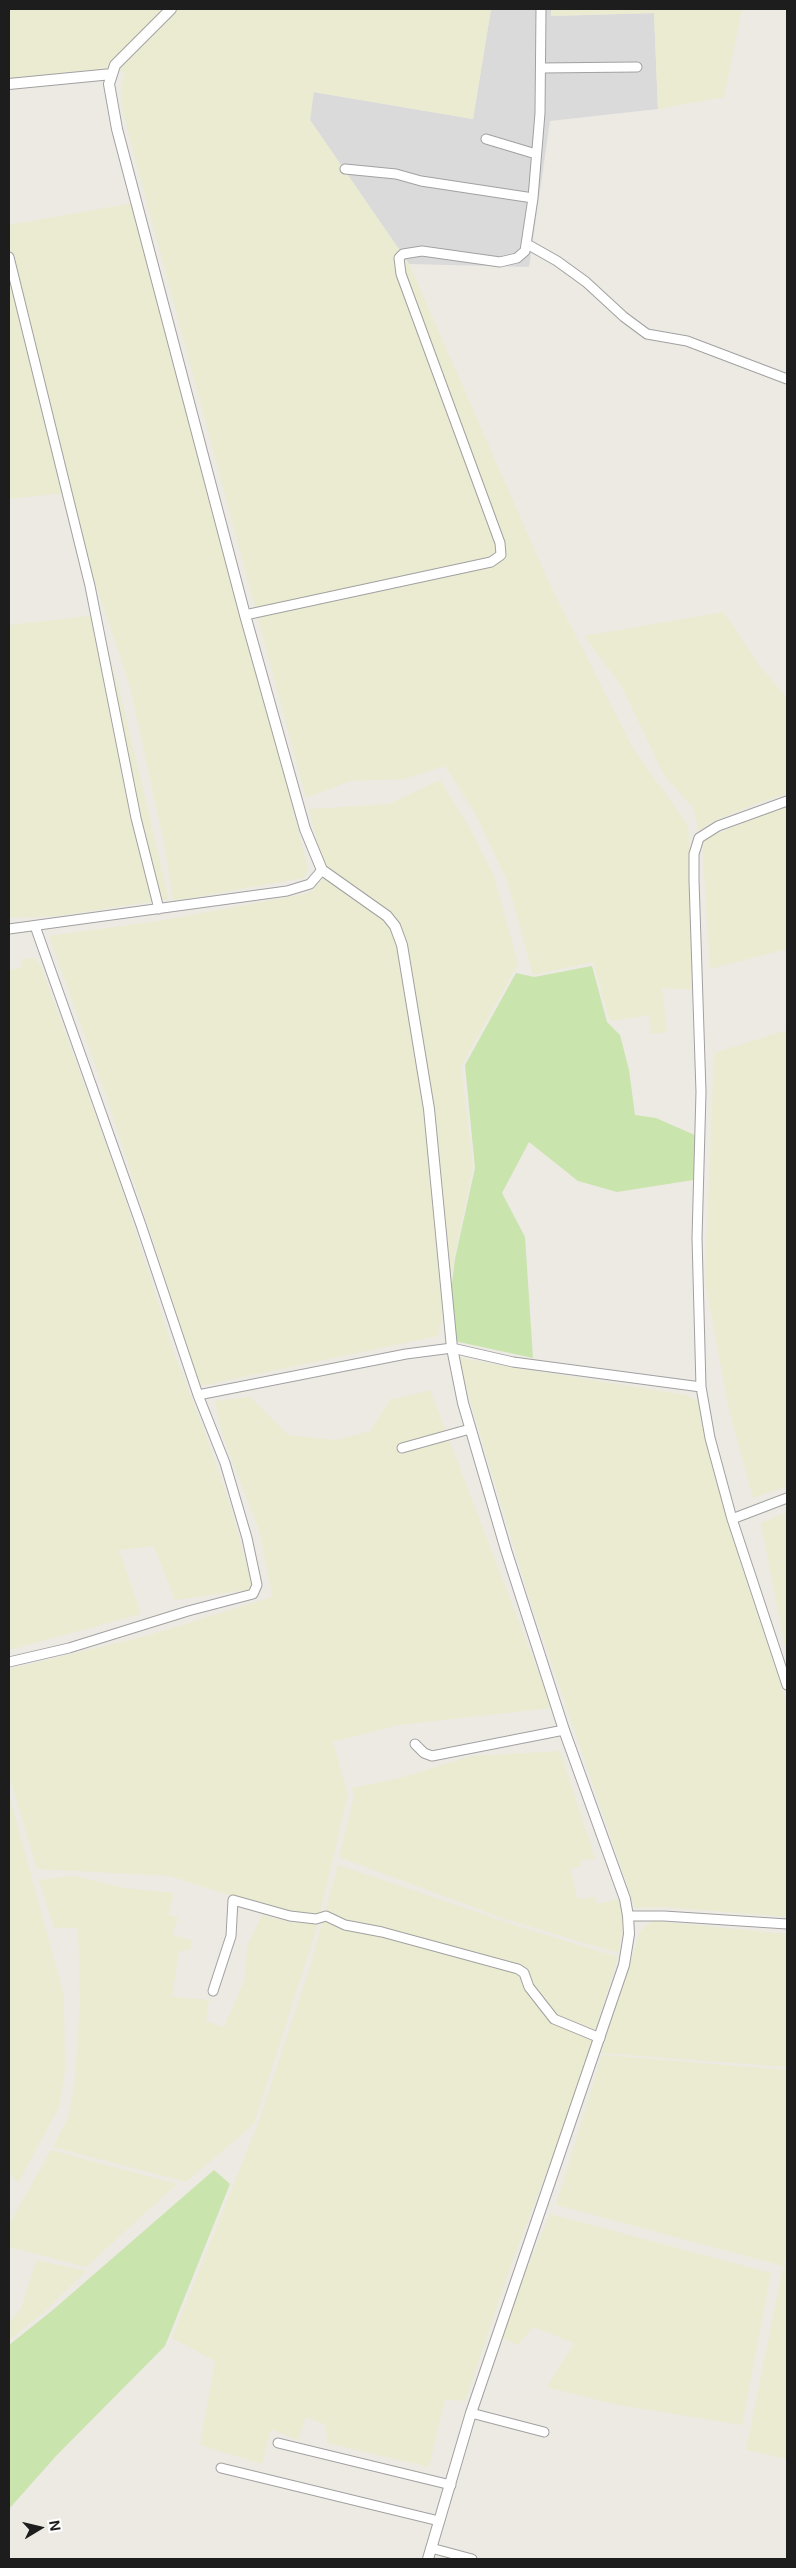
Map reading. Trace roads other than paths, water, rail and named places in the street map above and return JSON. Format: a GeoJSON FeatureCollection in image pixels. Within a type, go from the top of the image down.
{"type":"FeatureCollection","features":[{"type":"Feature","properties":{"kind":"street"},"geometry":{"type":"LineString","coordinates":[[171,9],[115,65],[109,94],[117,129],[245,615],[305,829],[322,870],[387,916],[395,926],[402,945],[430,1109],[452,1348],[463,1404],[506,1550],[564,1730],[624,1899],[628,1916],[628,1948],[600,2038],[471,2413],[428,2559]]}},
{"type":"Feature","properties":{"kind":"street"},"geometry":{"type":"LineString","coordinates":[[245,615],[491,562],[498,558],[502,550],[401,274],[399,258],[411,252],[422,251],[500,262],[517,258],[525,251],[533,198],[536,154],[541,68],[541,9]]}},
{"type":"Feature","properties":{"kind":"street"},"geometry":{"type":"LineString","coordinates":[[541,68],[638,67]]}},
{"type":"Feature","properties":{"kind":"street"},"geometry":{"type":"LineString","coordinates":[[9,84],[112,74]]}},
{"type":"Feature","properties":{"kind":"street"},"geometry":{"type":"LineString","coordinates":[[486,139],[536,154]]}},
{"type":"Feature","properties":{"kind":"street"},"geometry":{"type":"LineString","coordinates":[[344,169],[396,174],[421,181],[533,198]]}},
{"type":"Feature","properties":{"kind":"street"},"geometry":{"type":"LineString","coordinates":[[527,244],[557,260],[647,334],[687,341],[787,379]]}},
{"type":"Feature","properties":{"kind":"street"},"geometry":{"type":"LineString","coordinates":[[9,257],[90,586],[136,818],[159,909]]}},
{"type":"Feature","properties":{"kind":"street"},"geometry":{"type":"LineString","coordinates":[[787,801],[707,832],[695,845],[694,854],[701,1092],[697,1238],[701,1387],[710,1438],[732,1519],[786,1675],[787,1684]]}},
{"type":"Feature","properties":{"kind":"street"},"geometry":{"type":"LineString","coordinates":[[9,929],[287,891],[310,884],[322,870]]}},
{"type":"Feature","properties":{"kind":"street"},"geometry":{"type":"LineString","coordinates":[[9,1662],[69,1648],[188,1611],[253,1594],[257,1585],[248,1538],[225,1463],[198,1395],[141,1225],[35,926]]}},
{"type":"Feature","properties":{"kind":"street"},"geometry":{"type":"LineString","coordinates":[[198,1395],[406,1354],[452,1348],[514,1362],[701,1387]]}},
{"type":"Feature","properties":{"kind":"street"},"geometry":{"type":"LineString","coordinates":[[402,1448],[470,1429]]}},
{"type":"Feature","properties":{"kind":"street"},"geometry":{"type":"LineString","coordinates":[[732,1519],[787,1498]]}},
{"type":"Feature","properties":{"kind":"street"},"geometry":{"type":"LineString","coordinates":[[414,1744],[424,1753],[432,1756],[564,1730]]}},
{"type":"Feature","properties":{"kind":"street"},"geometry":{"type":"LineString","coordinates":[[213,1991],[231,1936],[233,1900],[290,1916],[316,1919],[326,1916],[345,1925],[382,1932],[518,1969],[524,1973],[529,1987],[554,2019],[600,2038]]}},
{"type":"Feature","properties":{"kind":"street"},"geometry":{"type":"LineString","coordinates":[[628,1916],[694,1917],[787,1924]]}},
{"type":"Feature","properties":{"kind":"street"},"geometry":{"type":"LineString","coordinates":[[471,2413],[544,2432]]}},
{"type":"Feature","properties":{"kind":"street"},"geometry":{"type":"LineString","coordinates":[[278,2443],[451,2485]]}},
{"type":"Feature","properties":{"kind":"street"},"geometry":{"type":"LineString","coordinates":[[221,2468],[439,2521]]}},
{"type":"Feature","properties":{"kind":"street"},"geometry":{"type":"LineString","coordinates":[[431,2548],[472,2559]]}}]}
